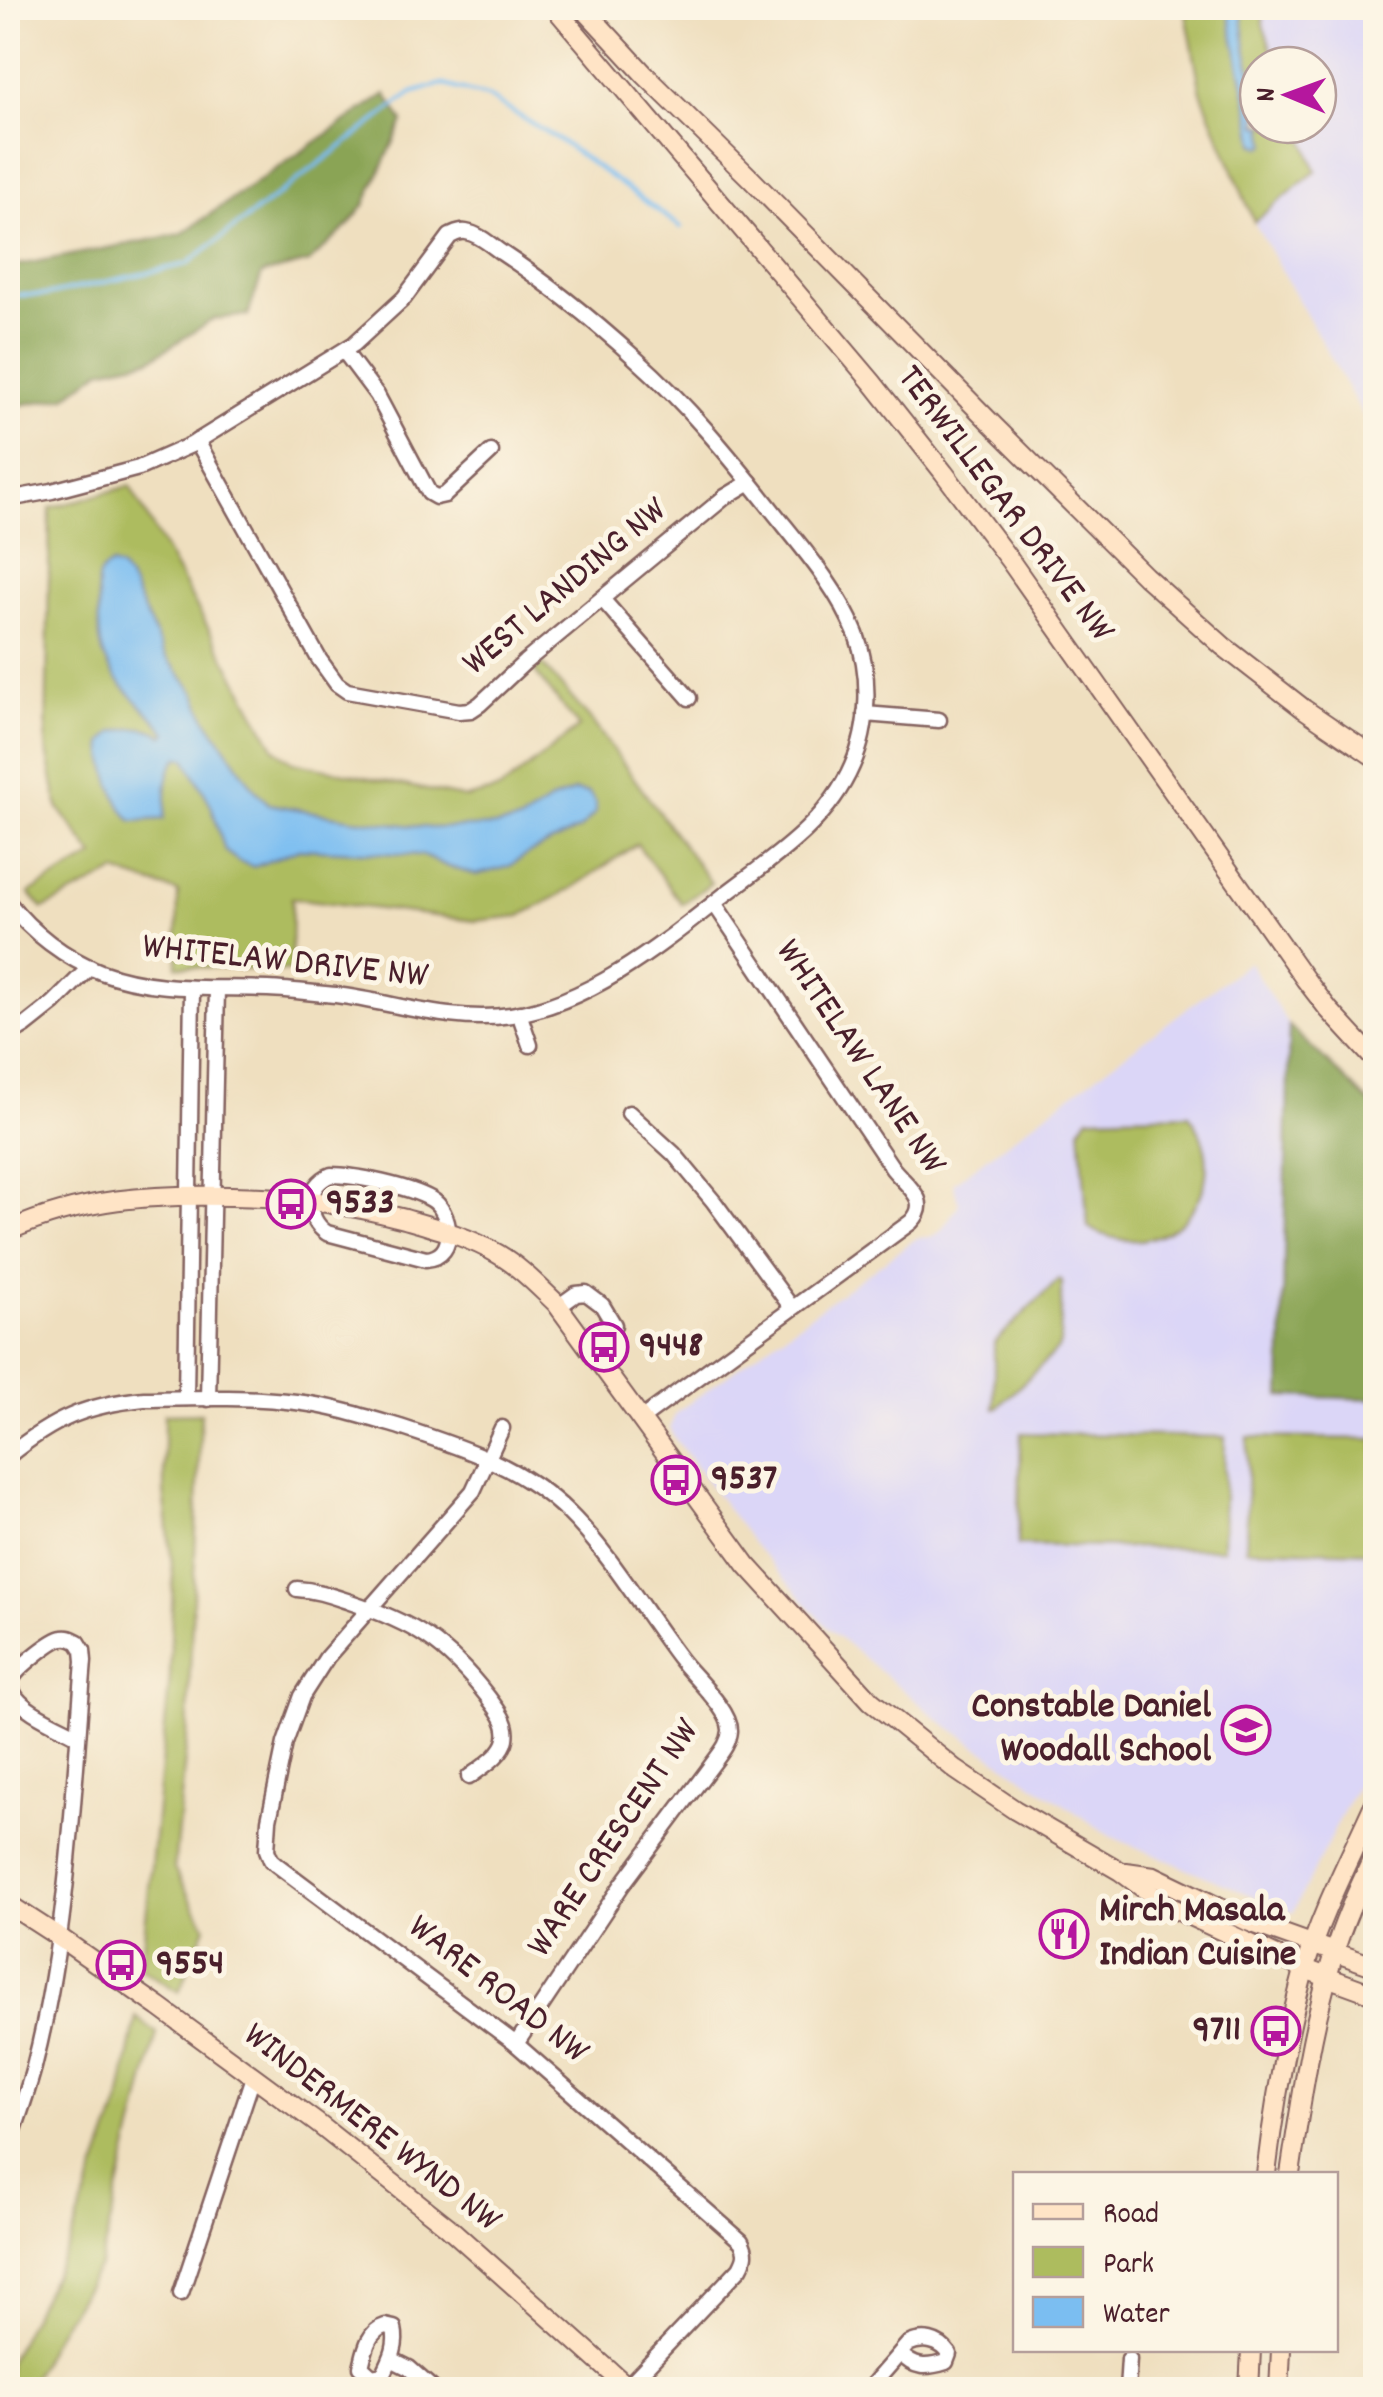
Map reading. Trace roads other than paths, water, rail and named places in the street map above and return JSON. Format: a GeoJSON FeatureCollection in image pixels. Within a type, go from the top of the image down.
{"type":"FeatureCollection","features":[{"type":"Feature","properties":{"kind":"street","name":"TERWILLEGAR DRIVE NW"},"geometry":{"type":"LineString","coordinates":[[554,8],[824,324],[944,473],[1305,979],[1376,1061]]}},
{"type":"Feature","properties":{"kind":"street","name":"TERWILLEGAR DRIVE NW"},"geometry":{"type":"LineString","coordinates":[[583,8],[645,75],[1145,576],[1223,646],[1304,710],[1376,758]]}},
{"type":"Feature","properties":{"kind":"street","name":"WHITELAW DRIVE NW"},"geometry":{"type":"LineString","coordinates":[[8,902],[26,924],[63,953],[104,973],[149,984],[192,989],[273,989],[470,1017],[520,1013],[576,996],[619,972],[789,845],[833,800],[853,764],[865,714],[866,680],[856,635],[834,591],[717,440],[661,381],[603,328],[530,272],[466,232],[450,236],[404,298],[344,351]]}},
{"type":"Feature","properties":{"kind":"street"},"geometry":{"type":"LineString","coordinates":[[8,499],[139,468],[197,441],[344,351],[378,395],[429,494],[445,494],[492,452]]}},
{"type":"Feature","properties":{"kind":"street","name":"WEST LANDING NW"},"geometry":{"type":"LineString","coordinates":[[197,441],[336,684],[346,691],[459,712],[471,710],[725,497],[750,482]]}},
{"type":"Feature","properties":{"kind":"street"},"geometry":{"type":"LineString","coordinates":[[602,599],[689,698]]}},
{"type":"Feature","properties":{"kind":"street"},"geometry":{"type":"LineString","coordinates":[[865,714],[939,720]]}},
{"type":"Feature","properties":{"kind":"street","name":"WHITELAW LANE NW"},"geometry":{"type":"LineString","coordinates":[[641,1419],[911,1222],[920,1207],[918,1198],[893,1169],[714,903]]}},
{"type":"Feature","properties":{"kind":"street"},"geometry":{"type":"LineString","coordinates":[[8,1036],[54,1002],[90,967]]}},
{"type":"Feature","properties":{"kind":"street"},"geometry":{"type":"LineString","coordinates":[[186,1398],[192,989]]}},
{"type":"Feature","properties":{"kind":"street"},"geometry":{"type":"LineString","coordinates":[[208,1399],[217,989]]}},
{"type":"Feature","properties":{"kind":"street"},"geometry":{"type":"LineString","coordinates":[[520,1013],[530,1046]]}},
{"type":"Feature","properties":{"kind":"street"},"geometry":{"type":"LineString","coordinates":[[630,1113],[694,1178],[792,1308]]}},
{"type":"Feature","properties":{"kind":"street"},"geometry":{"type":"LineString","coordinates":[[331,1175],[378,1182],[438,1203],[448,1232],[444,1254],[426,1259],[327,1233],[312,1220],[311,1200],[316,1184],[331,1175]]}},
{"type":"Feature","properties":{"kind":"street"},"geometry":{"type":"LineString","coordinates":[[8,1231],[60,1211],[129,1197],[212,1195],[311,1200],[362,1208],[448,1232],[496,1253],[522,1271],[558,1306],[747,1565],[871,1701],[1015,1810],[1120,1871],[1166,1904],[1305,1968],[1376,1995]]}},
{"type":"Feature","properties":{"kind":"street"},"geometry":{"type":"LineString","coordinates":[[558,1306],[576,1294],[586,1293],[602,1305],[614,1325],[609,1340],[592,1353]]}},
{"type":"Feature","properties":{"kind":"street","name":"WARE CRESCENT NW"},"geometry":{"type":"LineString","coordinates":[[8,1456],[55,1422],[86,1408],[122,1401],[272,1399],[358,1414],[448,1442],[533,1483],[571,1515],[695,1680],[725,1711],[730,1732],[728,1742],[622,1885],[516,2044]]}},
{"type":"Feature","properties":{"kind":"street"},"geometry":{"type":"LineString","coordinates":[[489,1459],[502,1428]]}},
{"type":"Feature","properties":{"kind":"street","name":"WARE ROAD NW"},"geometry":{"type":"LineString","coordinates":[[489,1459],[473,1491],[328,1657],[309,1685],[293,1716],[277,1775],[267,1850],[277,1865],[516,2044],[741,2241],[746,2258],[740,2268],[628,2389]]}},
{"type":"Feature","properties":{"kind":"street"},"geometry":{"type":"LineString","coordinates":[[297,1589],[321,1592],[394,1617],[438,1644],[474,1680],[501,1715],[507,1734],[505,1744],[494,1757],[470,1777]]}},
{"type":"Feature","properties":{"kind":"street"},"geometry":{"type":"LineString","coordinates":[[8,2147],[36,2058],[68,1863],[78,1736],[82,1650],[78,1642],[63,1638],[17,1671],[12,1688],[21,1704],[78,1736]]}},
{"type":"Feature","properties":{"kind":"street"},"geometry":{"type":"LineString","coordinates":[[1266,2172],[1274,2110],[1305,1968],[1376,1800]]}},
{"type":"Feature","properties":{"kind":"street"},"geometry":{"type":"LineString","coordinates":[[1290,2172],[1310,2052],[1334,1952],[1376,1852]]}},
{"type":"Feature","properties":{"kind":"street"},"geometry":{"type":"LineString","coordinates":[[1120,1871],[1154,1876],[1247,1921],[1376,1967]]}},
{"type":"Feature","properties":{"kind":"street","name":"WINDERMERE WYND NW"},"geometry":{"type":"LineString","coordinates":[[8,1904],[59,1936],[332,2134],[447,2226],[628,2389]]}},
{"type":"Feature","properties":{"kind":"street"},"geometry":{"type":"LineString","coordinates":[[181,2293],[253,2077]]}},
{"type":"Feature","properties":{"kind":"street"},"geometry":{"type":"LineString","coordinates":[[1250,2390],[1251,2352]]}},
{"type":"Feature","properties":{"kind":"street"},"geometry":{"type":"LineString","coordinates":[[1279,2390],[1281,2352]]}},
{"type":"Feature","properties":{"kind":"street"},"geometry":{"type":"LineString","coordinates":[[868,2390],[900,2354]]}},
{"type":"Feature","properties":{"kind":"street"},"geometry":{"type":"LineString","coordinates":[[391,2359],[409,2368],[434,2390]]}},
{"type":"Feature","properties":{"kind":"street"},"geometry":{"type":"LineString","coordinates":[[1127,2390],[1130,2359]]}},
{"type":"Feature","properties":{"kind":"water"},"geometry":{"type":"Polygon","coordinates":[[[1228,8],[1241,8],[1246,45],[1238,45],[1238,57],[1228,8]]]}},
{"type":"Feature","properties":{"kind":"water"},"geometry":{"type":"Polygon","coordinates":[[[112,565],[129,579],[164,654],[196,694],[206,719],[255,790],[269,804],[431,828],[497,826],[521,821],[550,801],[574,791],[589,793],[596,803],[595,813],[580,829],[508,867],[476,875],[421,855],[299,849],[254,867],[225,851],[211,805],[185,758],[178,758],[168,779],[164,819],[132,821],[112,785],[103,743],[113,732],[127,729],[145,728],[164,736],[167,733],[119,681],[105,658],[99,633],[98,582],[103,570],[112,565]]]}},
{"type":"Feature","properties":{"kind":"waterway"},"geometry":{"type":"LineString","coordinates":[[8,295],[46,295],[187,264],[412,93],[442,84],[490,98],[559,140],[681,227]]}},
{"type":"Feature","properties":{"kind":"place","name":"9533"},"geometry":{"type":"Point","coordinates":[291,1204]}},
{"type":"Feature","properties":{"kind":"place","name":"9448"},"geometry":{"type":"Point","coordinates":[604,1347]}},
{"type":"Feature","properties":{"kind":"place","name":"9537"},"geometry":{"type":"Point","coordinates":[676,1480]}},
{"type":"Feature","properties":{"kind":"place","name":"Constable Daniel Woodall School"},"geometry":{"type":"Point","coordinates":[1246,1730]}},
{"type":"Feature","properties":{"kind":"place","name":"Mirch Masala Indian Cuisine"},"geometry":{"type":"Point","coordinates":[1064,1934]}},
{"type":"Feature","properties":{"kind":"place","name":"9554"},"geometry":{"type":"Point","coordinates":[121,1965]}},
{"type":"Feature","properties":{"kind":"place","name":"9711"},"geometry":{"type":"Point","coordinates":[1276,2031]}}]}
